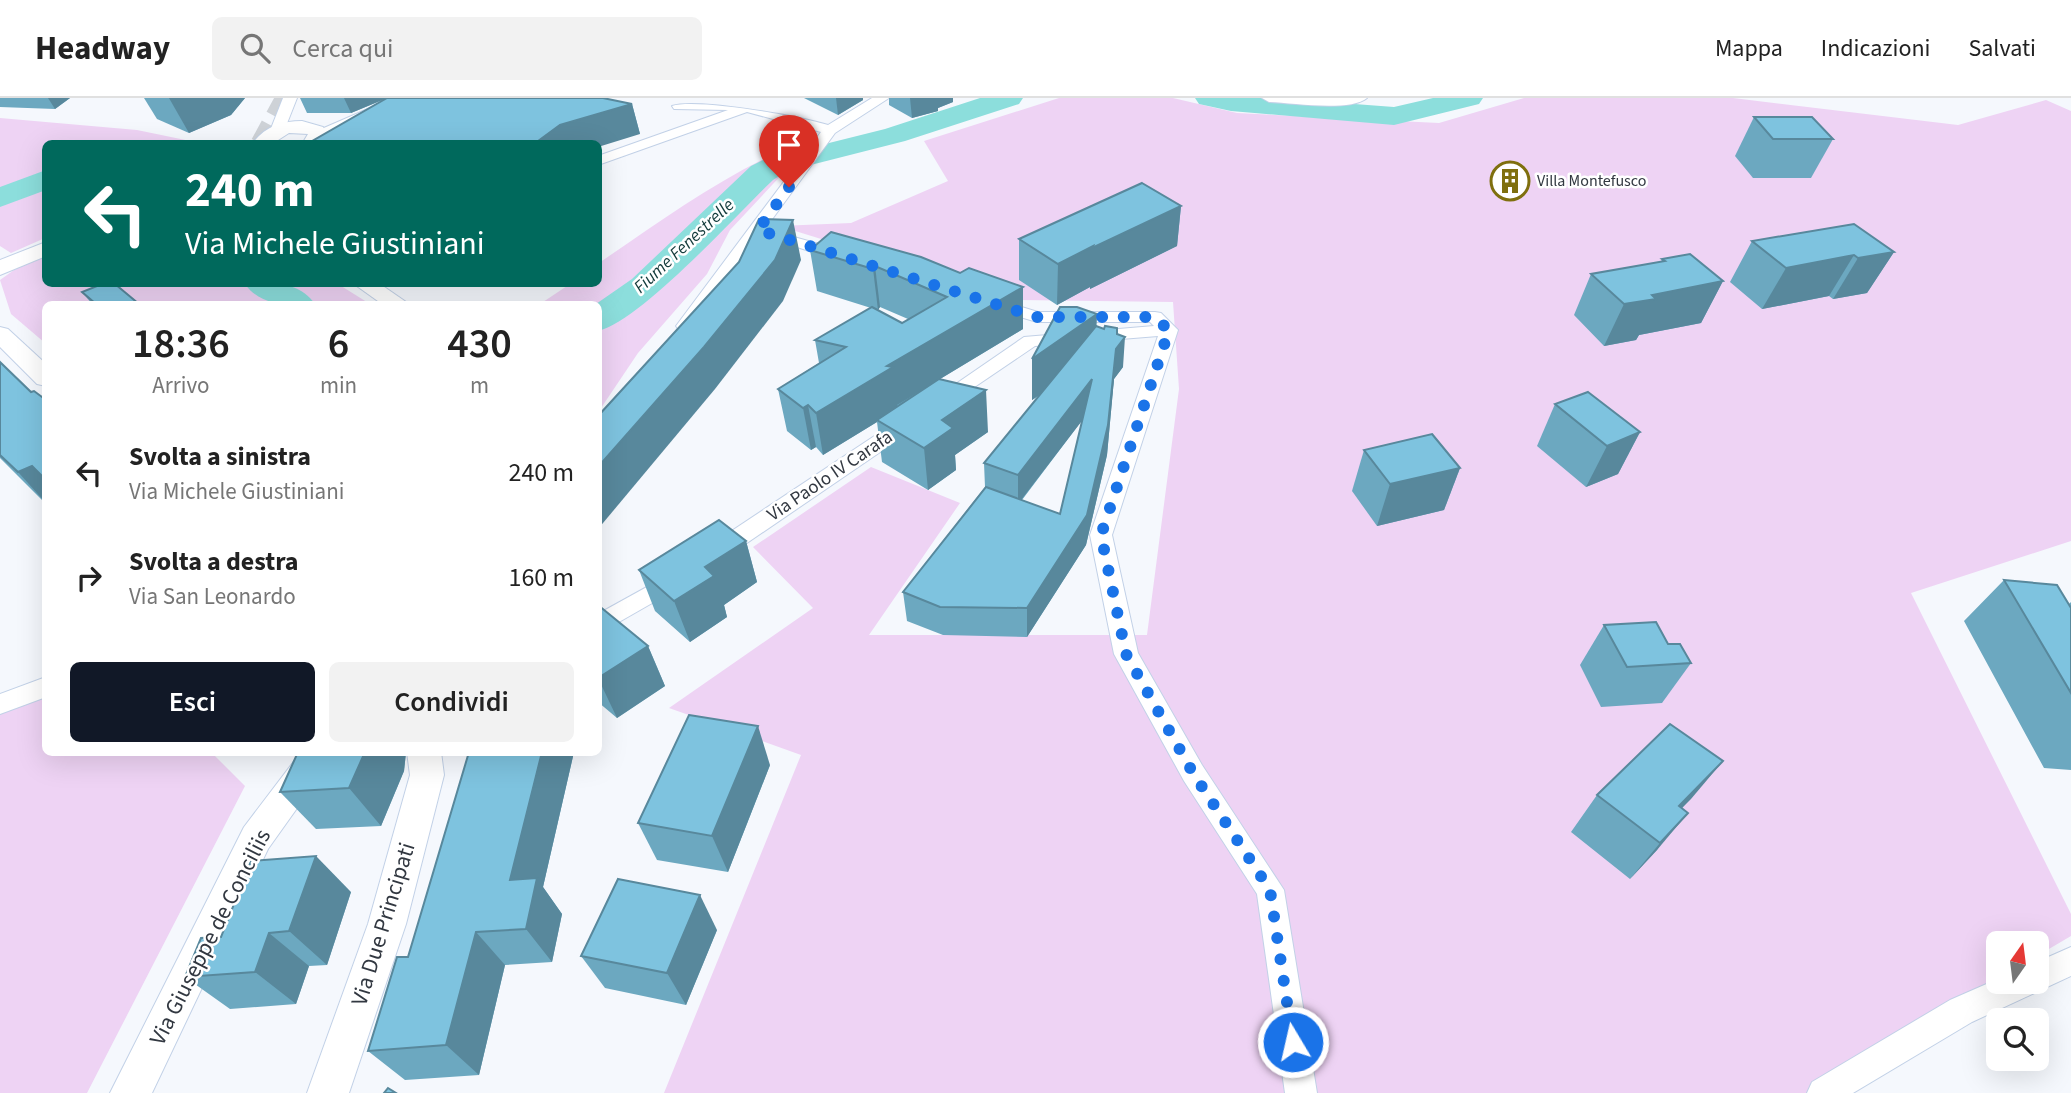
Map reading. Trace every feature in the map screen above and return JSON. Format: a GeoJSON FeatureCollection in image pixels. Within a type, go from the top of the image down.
{"type":"FeatureCollection","features":[{"type":"Feature","properties":{"kind":"street"},"geometry":{"type":"LineString","coordinates":[[266,140],[277,131],[290,98]]}},
{"type":"Feature","properties":{"kind":"street"},"geometry":{"type":"LineString","coordinates":[[277,131],[311,128],[314,139],[405,98]]}},
{"type":"Feature","properties":{"kind":"street"},"geometry":{"type":"LineString","coordinates":[[673,342],[830,130],[882,98]]}},
{"type":"Feature","properties":{"kind":"street"},"geometry":{"type":"LineString","coordinates":[[1269,98],[1335,101],[1360,98]]}},
{"type":"Feature","properties":{"kind":"street"},"geometry":{"type":"LineString","coordinates":[[679,106],[703,102],[749,107],[830,130]]}},
{"type":"Feature","properties":{"kind":"street"},"geometry":{"type":"LineString","coordinates":[[602,159],[749,107]]}},
{"type":"Feature","properties":{"kind":"street"},"geometry":{"type":"LineString","coordinates":[[758,230],[864,263]]}},
{"type":"Feature","properties":{"kind":"street"},"geometry":{"type":"LineString","coordinates":[[4,266],[42,250]]}},
{"type":"Feature","properties":{"kind":"street"},"geometry":{"type":"LineString","coordinates":[[377,287],[394,301]]}},
{"type":"Feature","properties":{"kind":"street"},"geometry":{"type":"LineString","coordinates":[[984,300],[1037,317],[1162,323],[1101,535],[1126,654],[1193,773],[1270,890],[1301,1093]]}},
{"type":"Feature","properties":{"kind":"street","name":"Via Paolo IV Carafa"},"geometry":{"type":"LineString","coordinates":[[602,623],[671,583],[1030,341],[1162,323]]}},
{"type":"Feature","properties":{"kind":"street"},"geometry":{"type":"LineString","coordinates":[[0,334],[42,374]]}},
{"type":"Feature","properties":{"kind":"street"},"geometry":{"type":"LineString","coordinates":[[0,704],[42,688]]}},
{"type":"Feature","properties":{"kind":"street","name":"Via Giuseppe de Conciliis"},"geometry":{"type":"LineString","coordinates":[[131,1093],[257,838],[318,756]]}},
{"type":"Feature","properties":{"kind":"street","name":"Via Due Principati"},"geometry":{"type":"LineString","coordinates":[[328,1093],[387,924],[427,775],[425,756]]}},
{"type":"Feature","properties":{"kind":"street"},"geometry":{"type":"LineString","coordinates":[[2049,971],[2071,961]]}},
{"type":"Feature","properties":{"kind":"street"},"geometry":{"type":"LineString","coordinates":[[1823,1093],[1961,1012],[2000,994]]}},
{"type":"Feature","properties":{"kind":"shaded area"},"geometry":{"type":"Polygon","coordinates":[[[1059,98],[1173,98],[1237,113],[1439,123],[1524,98],[1733,98],[1958,125],[2046,100],[2071,111],[2071,541],[1911,593],[2071,914],[2071,936],[2049,949],[2049,931],[1986,931],[1986,986],[1809,1093],[664,1093],[801,755],[669,708],[813,608],[753,547],[871,467],[960,503],[869,635],[1147,635],[1179,389],[1173,302],[1019,300],[779,226],[851,223],[948,181],[924,141],[1059,98]]]}},
{"type":"Feature","properties":{"kind":"shaded area"},"geometry":{"type":"Polygon","coordinates":[[[0,118],[137,130],[185,140],[42,140],[42,239],[11,253],[0,246],[0,118]]]}},
{"type":"Feature","properties":{"kind":"shaded area"},"geometry":{"type":"Polygon","coordinates":[[[791,146],[802,153],[730,230],[707,274],[638,353],[602,407],[602,301],[544,301],[566,287],[602,287],[602,261],[668,215],[765,158],[791,146]]]}},
{"type":"Feature","properties":{"kind":"shaded area"},"geometry":{"type":"Polygon","coordinates":[[[42,256],[42,287],[343,287],[365,301],[42,301],[42,340],[11,314],[0,280],[42,256]]]}},
{"type":"Feature","properties":{"kind":"shaded area"},"geometry":{"type":"Polygon","coordinates":[[[42,697],[42,756],[215,756],[245,786],[87,1093],[0,1093],[0,713],[42,697]]]}},
{"type":"Feature","properties":{"kind":"building"},"geometry":{"type":"Polygon","coordinates":[[[387,98],[603,98],[632,104],[560,125],[539,140],[314,140],[387,98]]]}},
{"type":"Feature","properties":{"kind":"building"},"geometry":{"type":"Polygon","coordinates":[[[1754,117],[1812,117],[1833,139],[1773,139],[1754,117]]]}},
{"type":"Feature","properties":{"kind":"building"},"geometry":{"type":"Polygon","coordinates":[[[1142,183],[1181,206],[1058,264],[1019,239],[1142,183]]]}},
{"type":"Feature","properties":{"kind":"building"},"geometry":{"type":"Polygon","coordinates":[[[759,219],[793,220],[775,260],[704,347],[602,462],[602,412],[739,262],[759,219]]]}},
{"type":"Feature","properties":{"kind":"building"},"geometry":{"type":"Polygon","coordinates":[[[1854,224],[1894,252],[1858,258],[1854,255],[1786,268],[1752,241],[1854,224]]]}},
{"type":"Feature","properties":{"kind":"building"},"geometry":{"type":"Polygon","coordinates":[[[831,232],[921,257],[960,273],[969,268],[1023,287],[887,366],[893,367],[816,413],[808,405],[803,408],[778,389],[846,347],[815,340],[872,307],[902,323],[947,297],[875,266],[873,269],[810,250],[831,232]]]}},
{"type":"Feature","properties":{"kind":"building"},"geometry":{"type":"Polygon","coordinates":[[[1690,254],[1723,281],[1652,295],[1656,299],[1624,304],[1591,274],[1665,261],[1662,259],[1690,254]]]}},
{"type":"Feature","properties":{"kind":"building"},"geometry":{"type":"Polygon","coordinates":[[[94,287],[119,287],[135,301],[92,301],[82,292],[94,287]]]}},
{"type":"Feature","properties":{"kind":"building"},"geometry":{"type":"Polygon","coordinates":[[[1060,307],[1077,307],[1097,314],[1032,359],[1060,307]]]}},
{"type":"Feature","properties":{"kind":"building"},"geometry":{"type":"Polygon","coordinates":[[[1096,326],[1104,329],[1105,326],[1117,328],[1117,334],[1125,337],[1116,349],[1108,425],[1087,515],[1027,608],[940,607],[903,592],[986,487],[1060,514],[1092,379],[1018,475],[984,463],[1096,326]]]}},
{"type":"Feature","properties":{"kind":"building"},"geometry":{"type":"Polygon","coordinates":[[[0,362],[31,392],[34,391],[42,397],[42,476],[32,466],[18,472],[0,455],[0,362]]]}},
{"type":"Feature","properties":{"kind":"building"},"geometry":{"type":"Polygon","coordinates":[[[939,379],[986,390],[942,420],[953,428],[924,448],[877,420],[939,379]]]}},
{"type":"Feature","properties":{"kind":"building"},"geometry":{"type":"Polygon","coordinates":[[[1588,392],[1640,432],[1607,446],[1555,404],[1588,392]]]}},
{"type":"Feature","properties":{"kind":"building"},"geometry":{"type":"Polygon","coordinates":[[[1432,434],[1460,468],[1390,484],[1364,450],[1432,434]]]}},
{"type":"Feature","properties":{"kind":"building"},"geometry":{"type":"Polygon","coordinates":[[[719,520],[746,541],[705,567],[714,576],[674,601],[639,570],[719,520]]]}},
{"type":"Feature","properties":{"kind":"building"},"geometry":{"type":"Polygon","coordinates":[[[2004,580],[2057,585],[2071,608],[2071,693],[2004,580]]]}},
{"type":"Feature","properties":{"kind":"building"},"geometry":{"type":"Polygon","coordinates":[[[602,608],[648,646],[602,675],[602,608]]]}},
{"type":"Feature","properties":{"kind":"building"},"geometry":{"type":"Polygon","coordinates":[[[1656,622],[1668,644],[1680,644],[1691,663],[1627,667],[1604,625],[1656,622]]]}},
{"type":"Feature","properties":{"kind":"building"},"geometry":{"type":"Polygon","coordinates":[[[689,715],[758,726],[712,836],[638,823],[689,715]]]}},
{"type":"Feature","properties":{"kind":"building"},"geometry":{"type":"Polygon","coordinates":[[[1670,724],[1723,761],[1679,806],[1688,813],[1660,843],[1597,795],[1670,724]]]}},
{"type":"Feature","properties":{"kind":"building"},"geometry":{"type":"Polygon","coordinates":[[[296,756],[363,756],[349,788],[280,792],[296,756]]]}},
{"type":"Feature","properties":{"kind":"building"},"geometry":{"type":"Polygon","coordinates":[[[468,756],[541,756],[510,880],[537,878],[526,929],[476,932],[446,1045],[368,1051],[397,957],[408,957],[468,756]]]}},
{"type":"Feature","properties":{"kind":"building"},"geometry":{"type":"Polygon","coordinates":[[[316,856],[289,931],[269,933],[255,972],[185,977],[201,938],[221,937],[251,861],[316,856]]]}},
{"type":"Feature","properties":{"kind":"building"},"geometry":{"type":"Polygon","coordinates":[[[618,879],[700,895],[667,973],[581,956],[618,879]]]}},
{"type":"Feature","properties":{"kind":"waterway","name":"Fiume Fenestrelle"},"geometry":{"type":"LineString","coordinates":[[602,317],[644,286],[762,173],[776,165],[895,135],[1009,98]]}},
{"type":"Feature","properties":{"kind":"waterway","name":"Fiume Fenestrelle"},"geometry":{"type":"LineString","coordinates":[[1209,98],[1231,103],[1394,116],[1469,98]]}},
{"type":"Feature","properties":{"kind":"waterway","name":"Fiume Fenestrelle"},"geometry":{"type":"LineString","coordinates":[[0,198],[42,181]]}},
{"type":"Feature","properties":{"kind":"waterway","name":"Fiume Fenestrelle"},"geometry":{"type":"LineString","coordinates":[[267,287],[292,301]]}},
{"type":"Feature","properties":{"kind":"tunnel"},"geometry":{"type":"LineString","coordinates":[[263,140],[286,98]]}},
{"type":"Feature","properties":{"kind":"place","name":"Villa Montefusco"},"geometry":{"type":"Point","coordinates":[1510,181]}},
{"type":"Feature","properties":{"kind":"route"},"geometry":{"type":"LineString","coordinates":[[789,187],[758,230],[1037,317],[1154,317],[1169,330],[1150,394],[1101,535],[1126,654],[1193,773],[1270,890],[1293,1042]]}}]}
